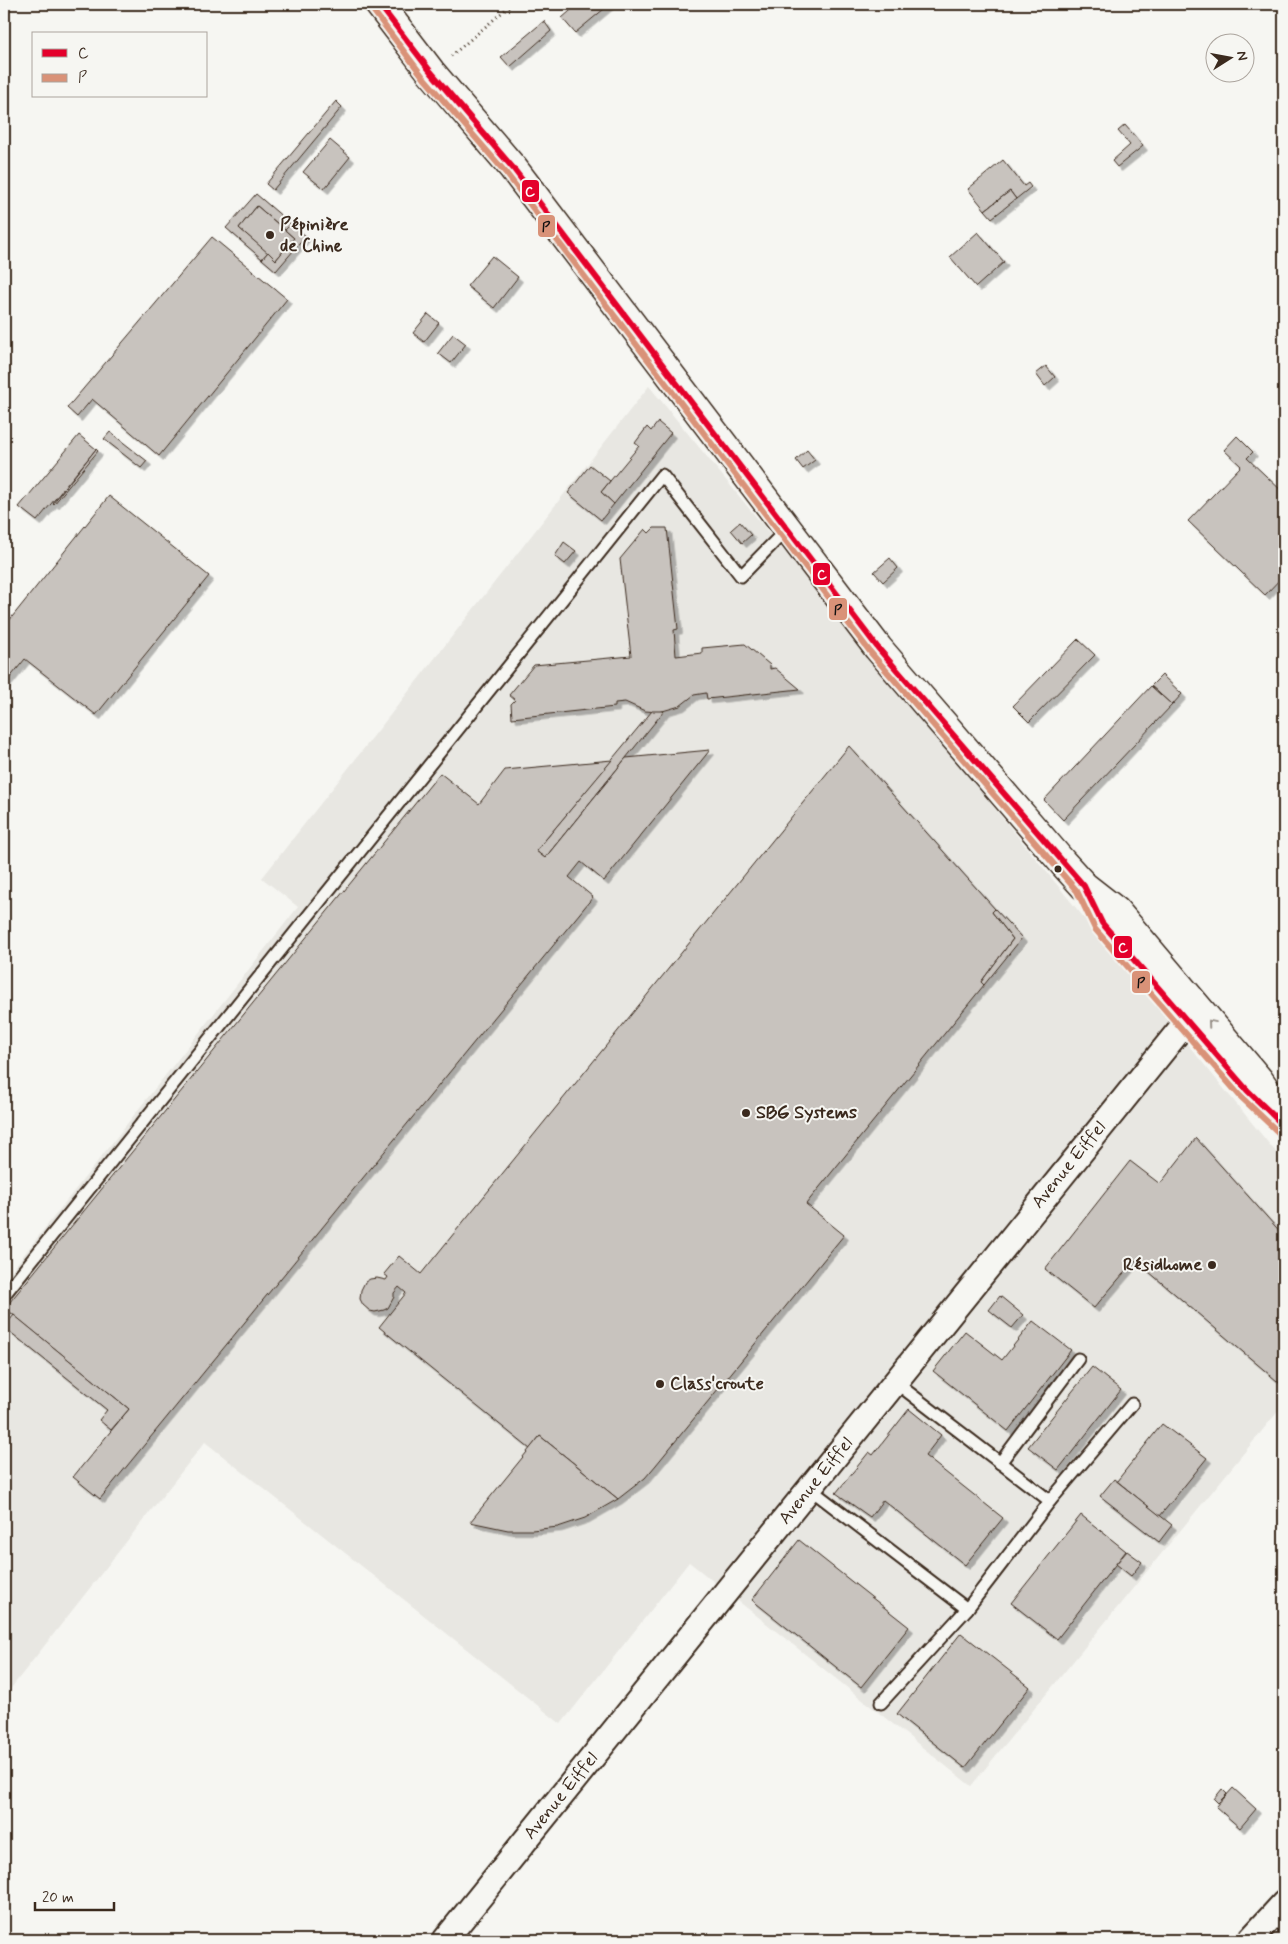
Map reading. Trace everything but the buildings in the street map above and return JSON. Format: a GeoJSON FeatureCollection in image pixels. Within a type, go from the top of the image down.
{"type":"FeatureCollection","features":[{"type":"Feature","properties":{"kind":"main road"},"geometry":{"type":"LineString","coordinates":[[384,8],[431,72],[513,168],[878,648],[1084,886],[1116,911],[1259,1080],[1284,1116]]}},
{"type":"Feature","properties":{"kind":"main road"},"geometry":{"type":"LineString","coordinates":[[1084,886],[1102,923],[1186,1022],[1247,1090],[1284,1126]]}},
{"type":"Feature","properties":{"kind":"street","name":"Avenue Eiffel"},"geometry":{"type":"LineString","coordinates":[[445,1940],[1186,1022]]}},
{"type":"Feature","properties":{"kind":"street"},"geometry":{"type":"LineString","coordinates":[[1250,1940],[1284,1903]]}},
{"type":"Feature","properties":{"kind":"lane"},"geometry":{"type":"LineString","coordinates":[[4,1295],[662,475],[741,576],[788,528]]}},
{"type":"Feature","properties":{"kind":"lane"},"geometry":{"type":"LineString","coordinates":[[1000,1462],[1078,1359]]}},
{"type":"Feature","properties":{"kind":"lane"},"geometry":{"type":"LineString","coordinates":[[895,1382],[1050,1501]]}},
{"type":"Feature","properties":{"kind":"lane"},"geometry":{"type":"LineString","coordinates":[[881,1703],[967,1609],[1050,1501],[1132,1404]]}},
{"type":"Feature","properties":{"kind":"lane"},"geometry":{"type":"LineString","coordinates":[[810,1488],[967,1609]]}},
{"type":"Feature","properties":{"kind":"path"},"geometry":{"type":"LineString","coordinates":[[431,72],[512,4]]}},
{"type":"Feature","properties":{"kind":"shaded area"},"geometry":{"type":"Polygon","coordinates":[[[649,386],[1284,1162],[1284,1404],[971,1786],[689,1562],[561,1724],[205,1442],[4,1697],[4,1280],[298,907],[262,878],[649,386]]]}},
{"type":"Feature","properties":{"kind":"transit line","name":"C"},"geometry":{"type":"LineString","coordinates":[[379,4],[431,72],[513,168],[878,648],[1084,886],[1102,923],[1247,1090],[1284,1126]]}},
{"type":"Feature","properties":{"kind":"transit line","name":"P"},"geometry":{"type":"LineString","coordinates":[[372,9],[424,78],[506,173],[871,653],[1077,891],[1095,929],[1240,1096],[1278,1132]]}},
{"type":"Feature","properties":{"kind":"place","name":"Pépinière de Chine"},"geometry":{"type":"Point","coordinates":[270,235]}},
{"type":"Feature","properties":{"kind":"place","name":"SBG Systems"},"geometry":{"type":"Point","coordinates":[746,1113]}},
{"type":"Feature","properties":{"kind":"place","name":"Résidhome"},"geometry":{"type":"Point","coordinates":[1212,1265]}},
{"type":"Feature","properties":{"kind":"place","name":"Class'croute"},"geometry":{"type":"Point","coordinates":[660,1384]}}]}
